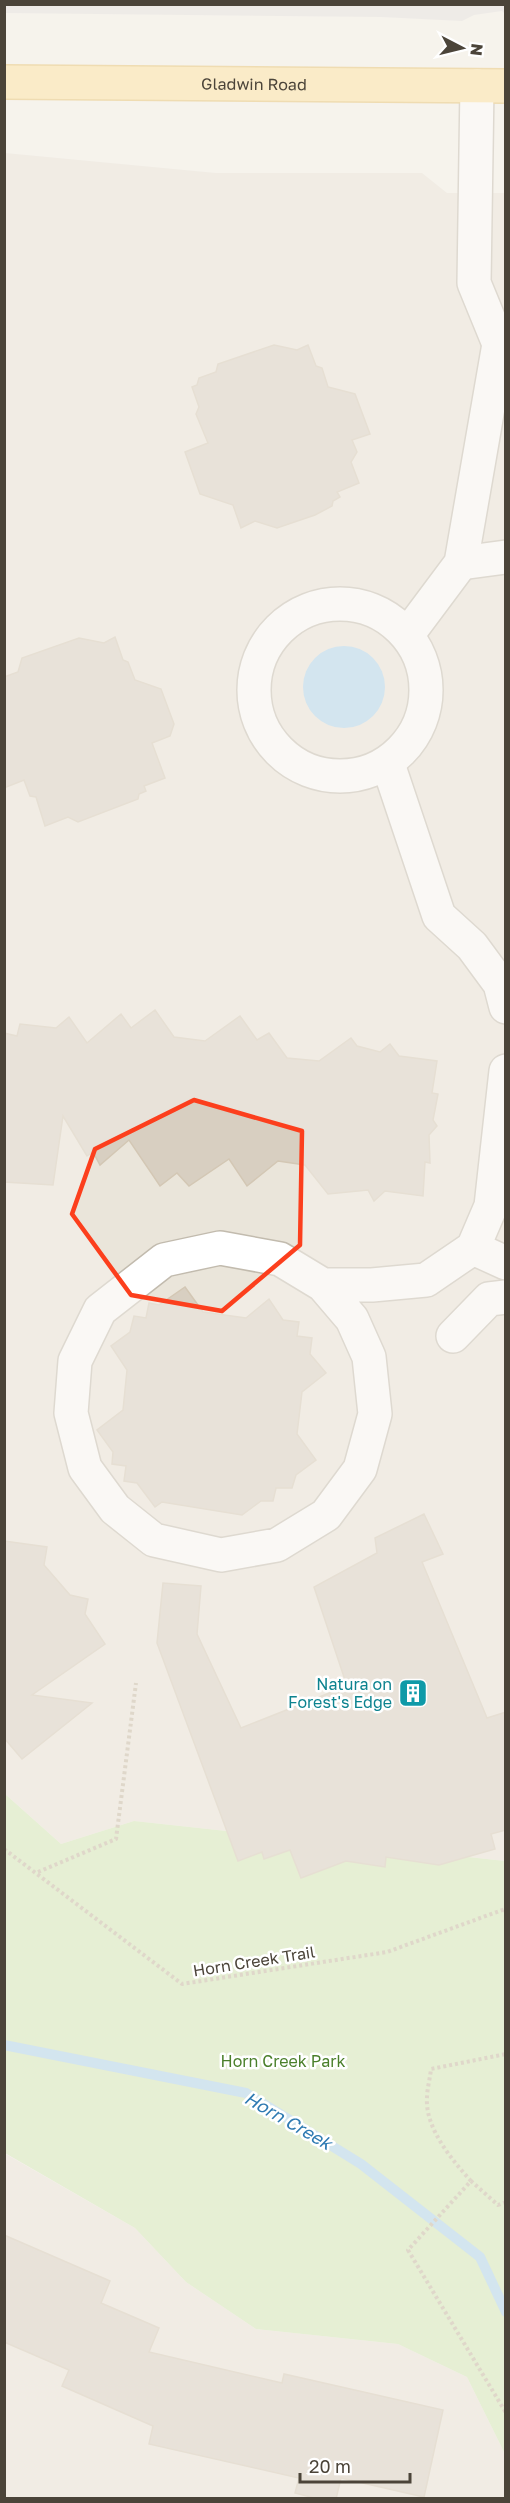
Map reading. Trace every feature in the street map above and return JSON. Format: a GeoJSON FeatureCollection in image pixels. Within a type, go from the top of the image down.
{"type":"FeatureCollection","features":[{"type":"Feature","properties":{"kind":"main road","name":"Gladwin Road"},"geometry":{"type":"LineString","coordinates":[[4,82],[491,86]]}},
{"type":"Feature","properties":{"kind":"lane"},"geometry":{"type":"LineString","coordinates":[[408,634],[461,563],[502,339],[474,283],[491,86]]}},
{"type":"Feature","properties":{"kind":"lane"},"geometry":{"type":"LineString","coordinates":[[461,563],[506,556]]}},
{"type":"Feature","properties":{"kind":"lane"},"geometry":{"type":"LineString","coordinates":[[337,602],[374,609],[408,634],[427,676],[420,726],[388,764],[346,777],[311,772],[278,751],[257,715],[256,669],[273,634],[302,612],[337,602]]}},
{"type":"Feature","properties":{"kind":"lane"},"geometry":{"type":"LineString","coordinates":[[388,764],[439,915],[472,946],[500,984],[506,1007]]}},
{"type":"Feature","properties":{"kind":"lane"},"geometry":{"type":"LineString","coordinates":[[323,1286],[352,1319],[369,1357],[375,1414],[360,1469],[326,1515],[277,1545],[221,1555],[154,1540],[115,1509],[85,1468],[70,1413],[75,1361],[100,1311],[164,1260],[220,1248],[280,1259],[323,1286],[372,1285],[426,1280],[473,1248],[491,1206],[506,1071]]}},
{"type":"Feature","properties":{"kind":"lane"},"geometry":{"type":"LineString","coordinates":[[473,1248],[506,1263]]}},
{"type":"Feature","properties":{"kind":"lane"},"geometry":{"type":"LineString","coordinates":[[453,1336],[489,1299],[506,1297]]}},
{"type":"Feature","properties":{"kind":"path"},"geometry":{"type":"LineString","coordinates":[[37,1872],[116,1839],[136,1683]]}},
{"type":"Feature","properties":{"kind":"path","name":"Horn Creek Trail"},"geometry":{"type":"LineString","coordinates":[[4,1849],[182,1984],[387,1952],[505,1909],[506,1913]]}},
{"type":"Feature","properties":{"kind":"path"},"geometry":{"type":"LineString","coordinates":[[506,2054],[432,2069],[426,2100],[433,2126],[448,2155],[471,2181],[498,2205],[506,2202]]}},
{"type":"Feature","properties":{"kind":"path"},"geometry":{"type":"LineString","coordinates":[[471,2181],[408,2250],[506,2413]]}},
{"type":"Feature","properties":{"kind":"highlighted area"},"geometry":{"type":"Polygon","coordinates":[[[194,1100],[302,1131],[300,1245],[222,1311],[131,1295],[72,1214],[95,1149],[194,1100]]]}},
{"type":"Feature","properties":{"kind":"shaded area"},"geometry":{"type":"Polygon","coordinates":[[[5,4],[505,4],[506,15],[502,11],[474,15],[462,21],[381,17],[5,13],[5,4]]]}},
{"type":"Feature","properties":{"kind":"shaded area"},"geometry":{"type":"Polygon","coordinates":[[[5,153],[216,173],[422,173],[447,193],[505,193],[505,1861],[134,1821],[61,1844],[5,1794],[5,153]]]}},
{"type":"Feature","properties":{"kind":"shaded area"},"geometry":{"type":"Polygon","coordinates":[[[4,2153],[135,2228],[186,2282],[256,2329],[398,2344],[467,2377],[505,2454],[505,2498],[5,2498],[4,2153]]]}},
{"type":"Feature","properties":{"kind":"green space","name":"Horn Creek Park"},"geometry":{"type":"Polygon","coordinates":[[[5,1794],[61,1844],[134,1821],[505,1861],[505,2454],[467,2377],[398,2344],[256,2329],[186,2282],[135,2228],[5,2153],[5,1794]]]}},
{"type":"Feature","properties":{"kind":"water"},"geometry":{"type":"Polygon","coordinates":[[[336,646],[352,646],[367,653],[378,664],[385,679],[382,703],[373,716],[352,728],[336,728],[321,721],[310,710],[303,695],[303,679],[310,664],[321,653],[336,646]]]}},
{"type":"Feature","properties":{"kind":"building"},"geometry":{"type":"Polygon","coordinates":[[[274,345],[297,350],[308,345],[316,366],[322,368],[328,387],[355,394],[370,434],[352,440],[357,452],[351,462],[359,483],[337,492],[340,497],[333,501],[332,506],[315,515],[277,528],[255,521],[241,528],[233,505],[200,494],[185,452],[208,443],[196,414],[199,407],[192,387],[197,385],[199,378],[216,372],[218,364],[274,345]]]}},
{"type":"Feature","properties":{"kind":"building"},"geometry":{"type":"Polygon","coordinates":[[[115,637],[123,660],[128,662],[135,680],[161,689],[174,724],[170,736],[152,743],[165,778],[144,786],[146,791],[139,794],[138,799],[78,822],[68,817],[45,826],[36,797],[30,796],[24,780],[4,788],[4,677],[18,672],[22,658],[79,638],[104,643],[115,637]]]}},
{"type":"Feature","properties":{"kind":"building"},"geometry":{"type":"Polygon","coordinates":[[[155,1010],[174,1037],[205,1041],[240,1016],[257,1040],[269,1033],[287,1058],[319,1061],[351,1038],[357,1046],[380,1052],[390,1044],[399,1056],[437,1061],[432,1093],[438,1094],[433,1120],[437,1126],[429,1135],[430,1163],[425,1162],[423,1196],[385,1191],[374,1201],[368,1190],[328,1194],[305,1165],[278,1161],[247,1186],[229,1159],[189,1186],[177,1173],[160,1186],[129,1140],[100,1165],[93,1152],[87,1156],[63,1116],[53,1185],[4,1182],[4,1033],[17,1036],[20,1024],[56,1028],[69,1017],[87,1043],[121,1014],[131,1028],[155,1010]]]}},
{"type":"Feature","properties":{"kind":"building"},"geometry":{"type":"Polygon","coordinates":[[[185,1287],[203,1312],[246,1318],[269,1299],[283,1320],[299,1322],[297,1336],[312,1338],[310,1354],[326,1373],[302,1392],[297,1434],[316,1460],[296,1475],[292,1488],[276,1488],[273,1501],[261,1501],[242,1515],[162,1502],[155,1507],[137,1483],[124,1481],[126,1466],[112,1464],[113,1452],[97,1430],[123,1410],[127,1370],[111,1346],[130,1332],[134,1316],[146,1318],[149,1303],[159,1305],[185,1287]]]}},
{"type":"Feature","properties":{"kind":"building","name":"Natura on Forest's Edge"},"geometry":{"type":"Polygon","coordinates":[[[424,1514],[443,1554],[422,1562],[487,1718],[506,1712],[506,1830],[491,1834],[495,1849],[439,1865],[386,1857],[385,1867],[346,1861],[301,1878],[290,1850],[264,1859],[262,1852],[238,1861],[157,1643],[163,1583],[201,1586],[197,1634],[241,1728],[347,1686],[314,1587],[377,1553],[375,1538],[424,1514]]]}},
{"type":"Feature","properties":{"kind":"building"},"geometry":{"type":"Polygon","coordinates":[[[4,1541],[47,1547],[44,1565],[70,1595],[88,1599],[85,1614],[105,1644],[32,1695],[92,1703],[22,1759],[4,1738],[4,1541]]]}},
{"type":"Feature","properties":{"kind":"building"},"geometry":{"type":"Polygon","coordinates":[[[4,2235],[110,2281],[101,2303],[159,2328],[149,2352],[282,2383],[284,2374],[443,2410],[424,2497],[341,2478],[336,2499],[318,2499],[295,2493],[299,2478],[149,2444],[153,2426],[62,2386],[69,2370],[4,2342],[4,2235]]]}},
{"type":"Feature","properties":{"kind":"waterway","name":"Horn Creek"},"geometry":{"type":"LineString","coordinates":[[4,2045],[246,2093],[361,2164],[480,2257],[506,2312]]}},
{"type":"Feature","properties":{"kind":"place","name":"Natura on Forest's Edge"},"geometry":{"type":"Point","coordinates":[413,1693]}}]}
